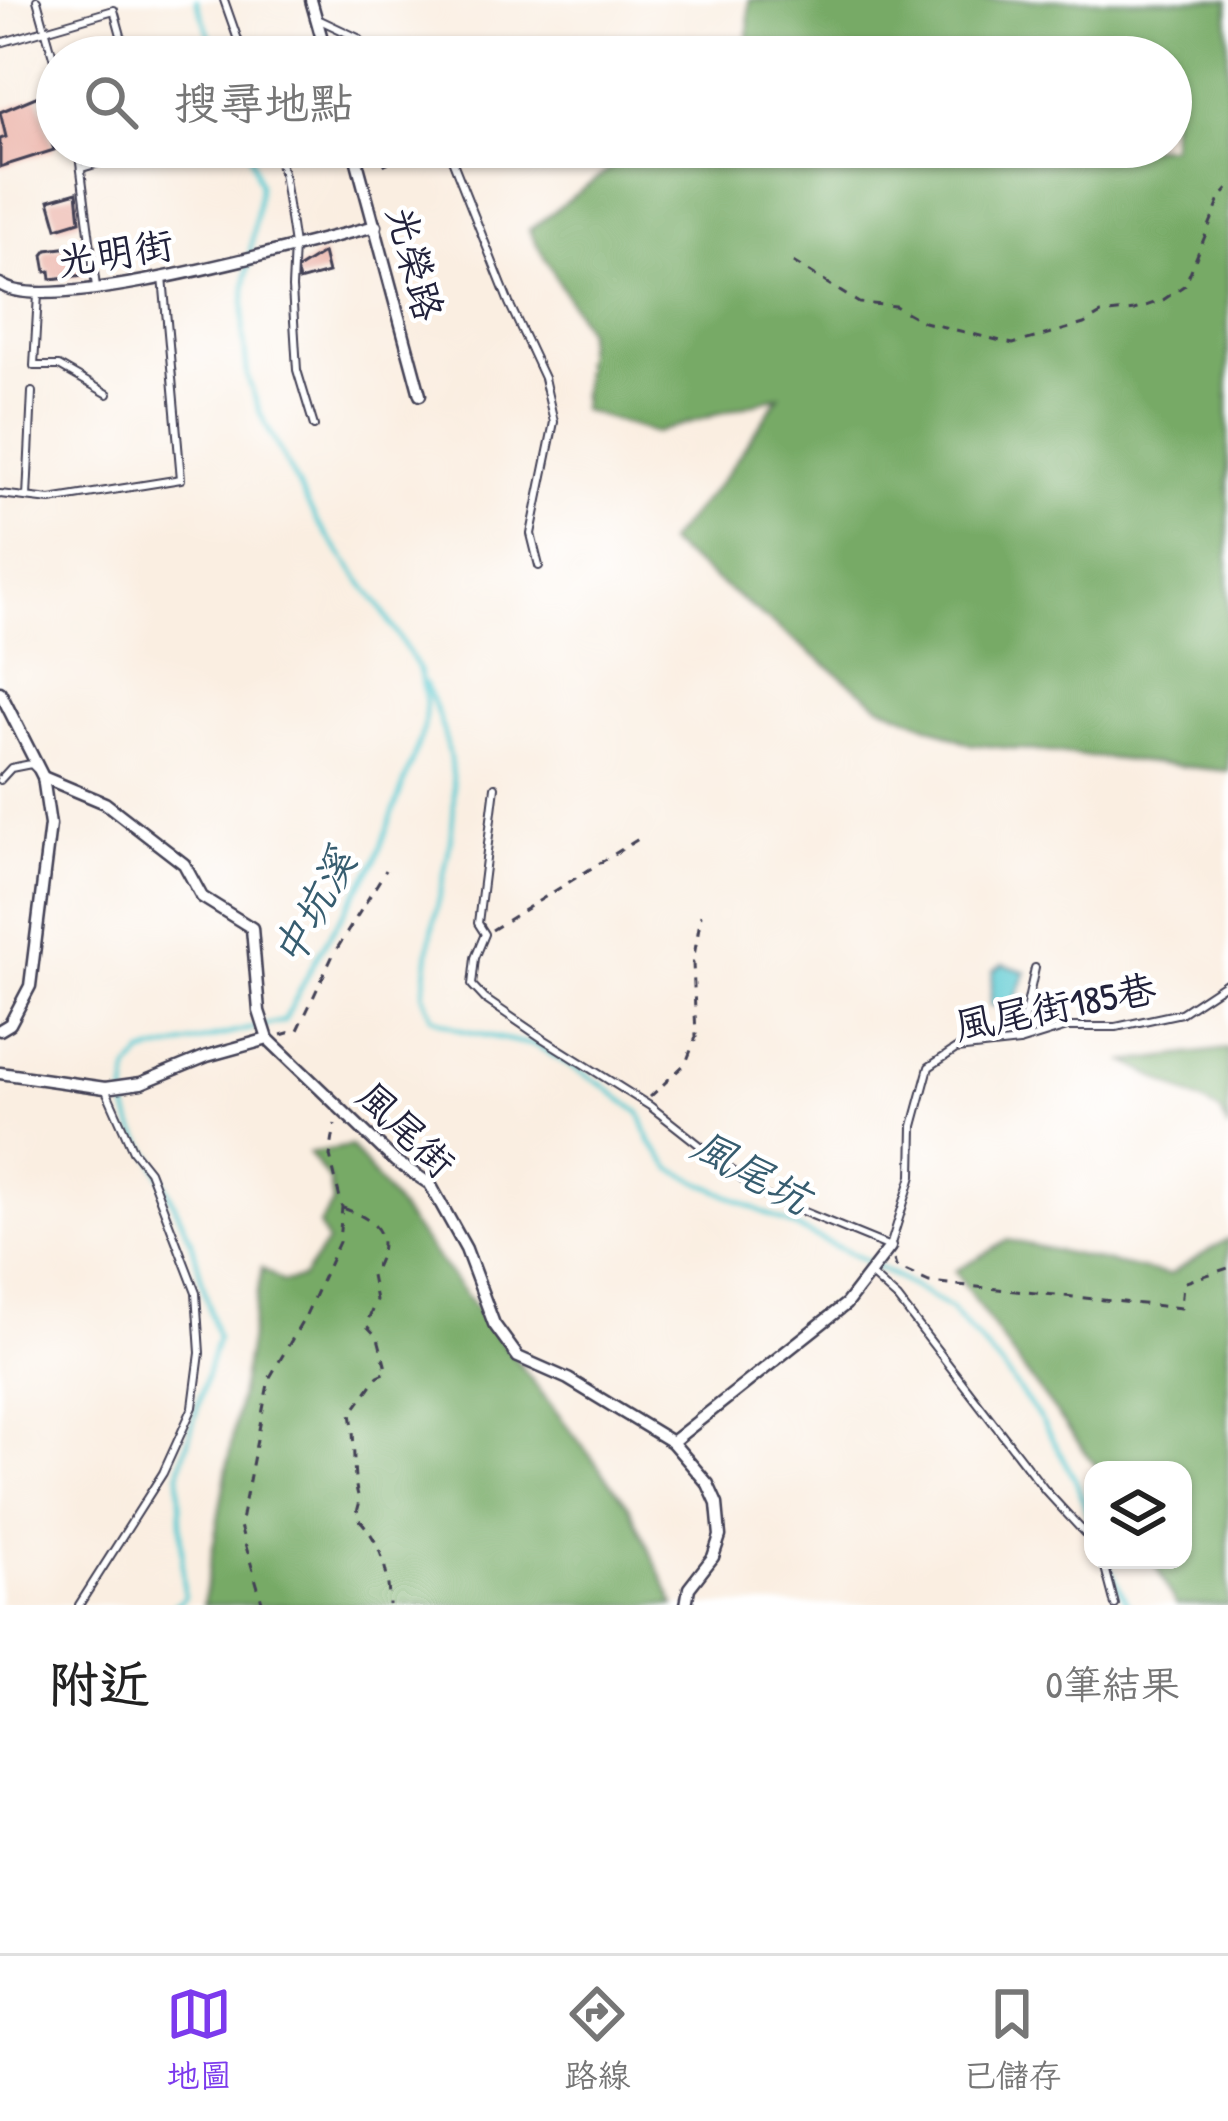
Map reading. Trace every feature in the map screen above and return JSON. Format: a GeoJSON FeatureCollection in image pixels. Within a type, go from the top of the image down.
{"type":"FeatureCollection","features":[{"type":"Feature","properties":{"kind":"street"},"geometry":{"type":"LineString","coordinates":[[311,0],[321,36]]}},
{"type":"Feature","properties":{"kind":"street","name":"光榮路"},"geometry":{"type":"LineString","coordinates":[[359,168],[420,395]]}},
{"type":"Feature","properties":{"kind":"street"},"geometry":{"type":"LineString","coordinates":[[294,245],[376,226]]}},
{"type":"Feature","properties":{"kind":"street","name":"光明街"},"geometry":{"type":"LineString","coordinates":[[0,284],[11,292],[38,294],[96,287],[163,277],[294,245]]}},
{"type":"Feature","properties":{"kind":"street"},"geometry":{"type":"LineString","coordinates":[[0,692],[43,777],[50,825],[30,986],[10,1024],[0,1030]]}},
{"type":"Feature","properties":{"kind":"street"},"geometry":{"type":"LineString","coordinates":[[0,1072],[105,1088],[141,1083],[207,1056],[268,1039],[260,1011],[252,928],[202,897],[184,864],[105,803],[43,777]]}},
{"type":"Feature","properties":{"kind":"street","name":"風尾街"},"geometry":{"type":"LineString","coordinates":[[268,1039],[395,1161],[430,1184],[466,1249],[494,1324],[518,1357],[568,1379],[671,1442],[708,1484],[719,1514],[717,1546],[689,1588],[686,1605]]}},
{"type":"Feature","properties":{"kind":"street"},"geometry":{"type":"LineString","coordinates":[[671,1442],[846,1304],[890,1247]]}},
{"type":"Feature","properties":{"kind":"lane"},"geometry":{"type":"LineString","coordinates":[[38,0],[48,36]]}},
{"type":"Feature","properties":{"kind":"lane"},"geometry":{"type":"LineString","coordinates":[[224,0],[237,36]]}},
{"type":"Feature","properties":{"kind":"lane"},"geometry":{"type":"LineString","coordinates":[[0,43],[114,10],[121,36]]}},
{"type":"Feature","properties":{"kind":"lane"},"geometry":{"type":"LineString","coordinates":[[316,18],[354,36]]}},
{"type":"Feature","properties":{"kind":"lane"},"geometry":{"type":"LineString","coordinates":[[82,168],[96,287]]}},
{"type":"Feature","properties":{"kind":"lane"},"geometry":{"type":"LineString","coordinates":[[282,168],[294,245],[297,370],[314,426]]}},
{"type":"Feature","properties":{"kind":"lane"},"geometry":{"type":"LineString","coordinates":[[455,168],[544,378],[554,422],[531,534],[539,566]]}},
{"type":"Feature","properties":{"kind":"lane"},"geometry":{"type":"LineString","coordinates":[[0,494],[50,500],[181,479],[163,277]]}},
{"type":"Feature","properties":{"kind":"lane"},"geometry":{"type":"LineString","coordinates":[[38,294],[34,366],[59,366],[108,394]]}},
{"type":"Feature","properties":{"kind":"lane"},"geometry":{"type":"LineString","coordinates":[[27,497],[32,392]]}},
{"type":"Feature","properties":{"kind":"lane"},"geometry":{"type":"LineString","coordinates":[[0,780],[10,768],[32,764],[43,777]]}},
{"type":"Feature","properties":{"kind":"lane"},"geometry":{"type":"LineString","coordinates":[[495,787],[478,923],[485,934],[475,958],[472,985],[542,1038],[644,1102],[763,1195],[890,1247]]}},
{"type":"Feature","properties":{"kind":"lane"},"geometry":{"type":"LineString","coordinates":[[1019,1042],[1035,968]]}},
{"type":"Feature","properties":{"kind":"lane","name":"風尾街185巷"},"geometry":{"type":"LineString","coordinates":[[890,1247],[912,1176],[913,1126],[928,1067],[956,1049],[1019,1042],[1067,1027],[1116,1027],[1181,1013],[1228,982]]}},
{"type":"Feature","properties":{"kind":"lane"},"geometry":{"type":"LineString","coordinates":[[79,1605],[163,1473],[193,1407],[200,1353],[196,1293],[149,1171],[133,1151],[105,1088]]}},
{"type":"Feature","properties":{"kind":"lane"},"geometry":{"type":"LineString","coordinates":[[870,1274],[898,1299],[1045,1490],[1084,1532]]}},
{"type":"Feature","properties":{"kind":"lane"},"geometry":{"type":"LineString","coordinates":[[1105,1569],[1115,1605]]}},
{"type":"Feature","properties":{"kind":"path"},"geometry":{"type":"LineString","coordinates":[[793,262],[859,303],[895,306],[924,322],[1013,344],[1101,314],[1134,310],[1163,300],[1185,285],[1228,189]]}},
{"type":"Feature","properties":{"kind":"path"},"geometry":{"type":"LineString","coordinates":[[485,934],[640,838]]}},
{"type":"Feature","properties":{"kind":"path"},"geometry":{"type":"LineString","coordinates":[[268,1039],[298,1030],[333,955],[386,870]]}},
{"type":"Feature","properties":{"kind":"path"},"geometry":{"type":"LineString","coordinates":[[644,1102],[686,1063],[696,1037],[693,962],[701,915]]}},
{"type":"Feature","properties":{"kind":"path"},"geometry":{"type":"LineString","coordinates":[[263,1605],[240,1526],[269,1379],[305,1317],[339,1242],[341,1208],[330,1156],[339,1105]]}},
{"type":"Feature","properties":{"kind":"path"},"geometry":{"type":"LineString","coordinates":[[341,1208],[371,1219],[382,1238],[382,1256],[370,1275],[376,1300],[365,1325],[378,1338],[387,1372],[378,1376],[351,1414],[360,1501],[356,1516],[368,1528],[389,1569],[389,1605]]}},
{"type":"Feature","properties":{"kind":"path"},"geometry":{"type":"LineString","coordinates":[[890,1247],[896,1267],[929,1282],[1181,1308],[1184,1283],[1228,1268]]}},
{"type":"Feature","properties":{"kind":"green space"},"geometry":{"type":"Polygon","coordinates":[[[749,0],[1228,0],[1228,771],[970,744],[879,705],[667,543],[726,475],[779,396],[655,433],[581,410],[586,330],[529,230],[611,168],[1192,168],[1192,36],[748,36],[749,0]]]}},
{"type":"Feature","properties":{"kind":"green space"},"geometry":{"type":"Polygon","coordinates":[[[1228,1049],[1228,1130],[1221,1112],[1126,1062],[1228,1049]]]}},
{"type":"Feature","properties":{"kind":"green space"},"geometry":{"type":"Polygon","coordinates":[[[351,1146],[629,1506],[675,1605],[203,1605],[262,1268],[283,1282],[302,1278],[327,1242],[319,1225],[333,1204],[330,1181],[309,1153],[351,1146]]]}},
{"type":"Feature","properties":{"kind":"green space"},"geometry":{"type":"Polygon","coordinates":[[[1228,1239],[1228,1605],[1176,1605],[1158,1569],[1192,1569],[1192,1461],[1092,1461],[955,1271],[1008,1240],[1169,1275],[1228,1239]]]}},
{"type":"Feature","properties":{"kind":"water"},"geometry":{"type":"Polygon","coordinates":[[[1003,964],[1026,972],[1012,1008],[990,1005],[993,971],[1003,964]]]}},
{"type":"Feature","properties":{"kind":"building"},"geometry":{"type":"Polygon","coordinates":[[[36,97],[36,156],[0,167],[0,139],[6,137],[0,112],[36,97]]]}},
{"type":"Feature","properties":{"kind":"building"},"geometry":{"type":"Polygon","coordinates":[[[77,192],[80,221],[57,228],[49,200],[77,192]]]}},
{"type":"Feature","properties":{"kind":"building"},"geometry":{"type":"Polygon","coordinates":[[[79,246],[84,275],[51,279],[43,255],[47,250],[79,246]]]}},
{"type":"Feature","properties":{"kind":"building"},"geometry":{"type":"Polygon","coordinates":[[[323,253],[328,273],[299,281],[296,270],[323,253]]]}},
{"type":"Feature","properties":{"kind":"waterway","name":"中坑溪"},"geometry":{"type":"LineString","coordinates":[[196,0],[210,36]]}},
{"type":"Feature","properties":{"kind":"waterway","name":"中坑溪"},"geometry":{"type":"LineString","coordinates":[[174,1605],[184,1598],[179,1473],[217,1338],[192,1242],[133,1128],[125,1100],[129,1070],[143,1054],[284,1021],[375,862],[424,728],[426,702],[419,670],[379,605],[317,522],[261,415],[248,379],[243,334],[260,185],[255,168]]}},
{"type":"Feature","properties":{"kind":"waterway","name":"風尾坑"},"geometry":{"type":"LineString","coordinates":[[425,683],[448,750],[454,805],[423,992],[432,1017],[460,1030],[537,1046],[640,1113],[651,1143],[672,1169],[877,1266],[950,1308],[1041,1420],[1084,1504]]}},
{"type":"Feature","properties":{"kind":"waterway","name":"風尾坑"},"geometry":{"type":"LineString","coordinates":[[1110,1569],[1128,1605]]}}]}
